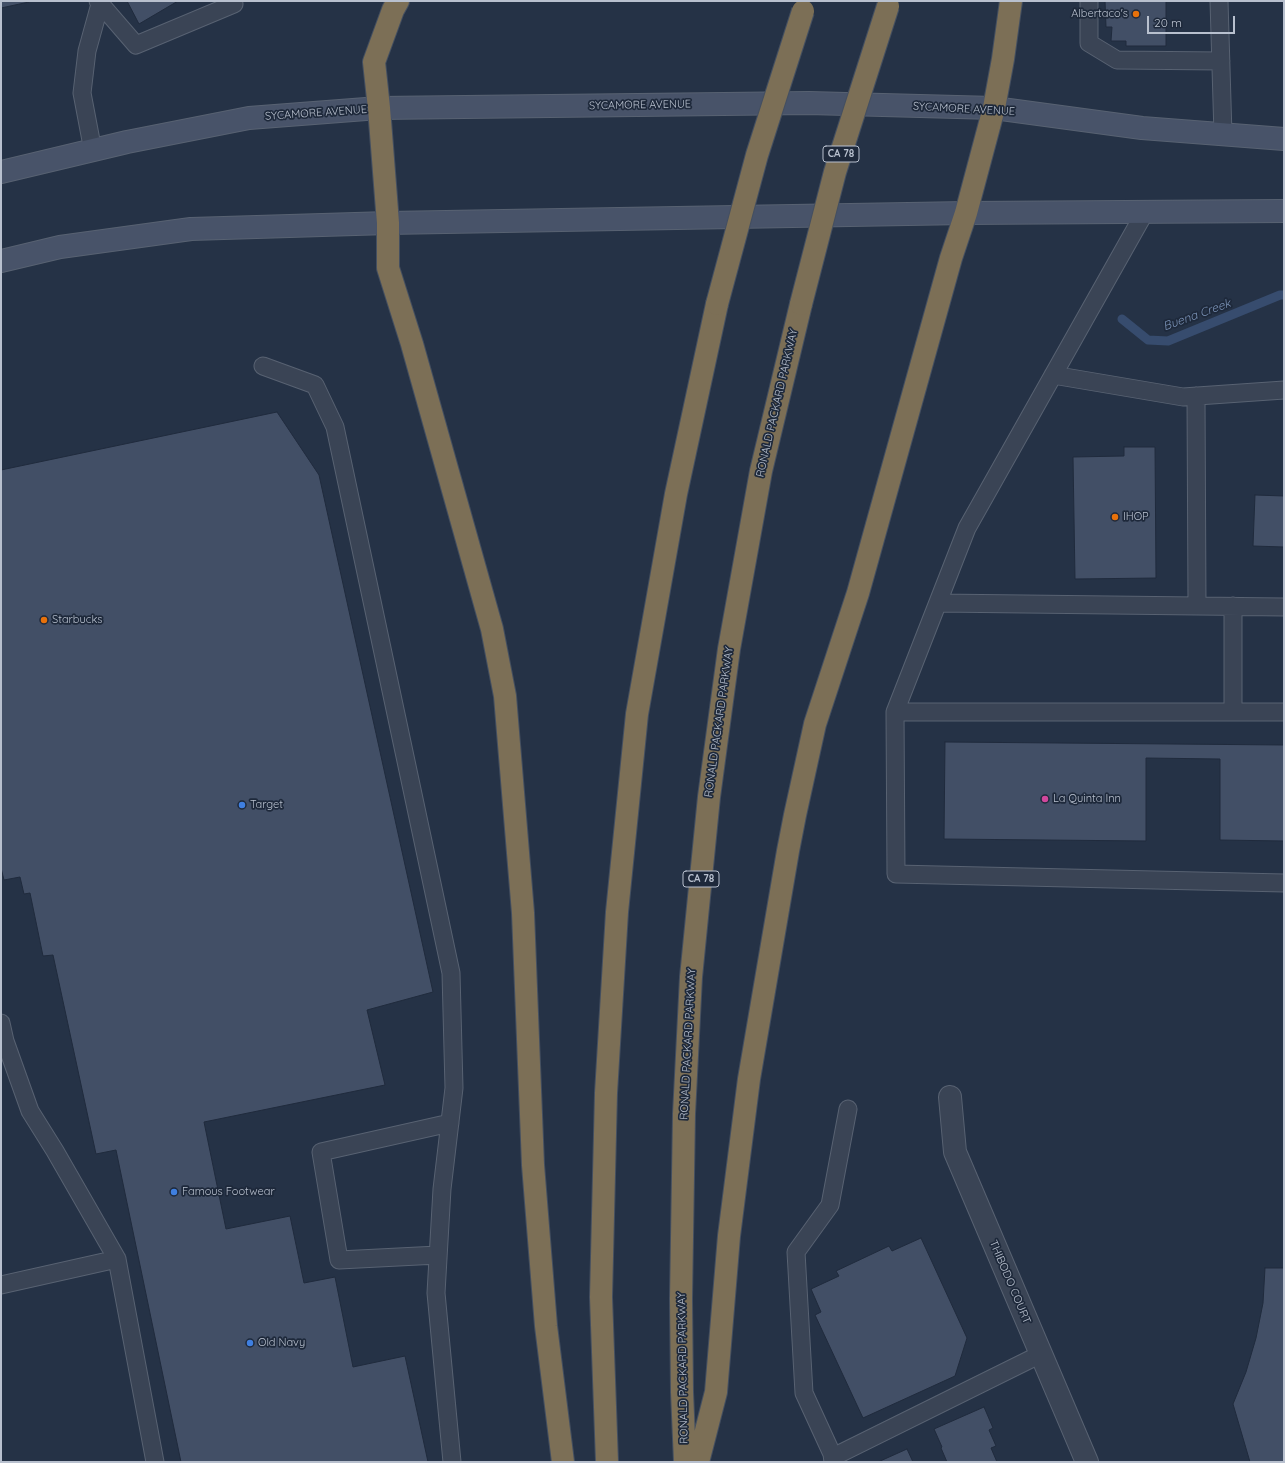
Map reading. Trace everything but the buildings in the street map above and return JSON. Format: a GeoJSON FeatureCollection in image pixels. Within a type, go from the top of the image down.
{"type":"FeatureCollection","features":[{"type":"Feature","properties":{"kind":"highway"},"geometry":{"type":"LineString","coordinates":[[398,1],[392,10],[374,62],[388,223],[388,268],[412,344],[492,629],[505,696],[523,913],[533,1165],[546,1326],[563,1462]]}},
{"type":"Feature","properties":{"kind":"highway"},"geometry":{"type":"LineString","coordinates":[[698,1462],[716,1392],[729,1236],[749,1079],[795,815],[815,724],[858,593],[951,258],[966,213],[994,108],[1011,1]]}},
{"type":"Feature","properties":{"kind":"highway","name":"RONALD PACKARD PARKWAY"},"geometry":{"type":"LineString","coordinates":[[685,1462],[682,1392],[681,1299],[684,1114],[691,976],[709,797],[729,649],[761,472],[801,304],[835,172],[889,4]]}},
{"type":"Feature","properties":{"kind":"highway"},"geometry":{"type":"LineString","coordinates":[[607,1462],[601,1297],[606,1093],[617,912],[637,714],[676,494],[717,304],[757,155],[805,6]]}},
{"type":"Feature","properties":{"kind":"main road","name":"SYCAMORE AVENUE"},"geometry":{"type":"LineString","coordinates":[[1,172],[127,142],[249,118],[379,108],[809,103],[994,108],[1142,128],[1284,140]]}},
{"type":"Feature","properties":{"kind":"main road"},"geometry":{"type":"LineString","coordinates":[[1,261],[60,246],[191,229],[388,223],[966,213],[1284,211]]}},
{"type":"Feature","properties":{"kind":"street","name":"THIBODO COURT"},"geometry":{"type":"LineString","coordinates":[[950,1097],[955,1152],[1087,1462]]}},
{"type":"Feature","properties":{"kind":"lane"},"geometry":{"type":"LineString","coordinates":[[99,2],[136,45],[234,4],[233,1]]}},
{"type":"Feature","properties":{"kind":"lane"},"geometry":{"type":"LineString","coordinates":[[1089,1],[1089,43],[1117,60],[1220,61]]}},
{"type":"Feature","properties":{"kind":"lane"},"geometry":{"type":"LineString","coordinates":[[1219,1],[1223,135]]}},
{"type":"Feature","properties":{"kind":"lane"},"geometry":{"type":"LineString","coordinates":[[92,150],[82,93],[87,51],[99,2]]}},
{"type":"Feature","properties":{"kind":"lane"},"geometry":{"type":"LineString","coordinates":[[1145,212],[967,528],[895,712],[896,874],[1284,883]]}},
{"type":"Feature","properties":{"kind":"lane"},"geometry":{"type":"LineString","coordinates":[[263,366],[315,385],[335,427],[451,973],[454,1088],[442,1189],[436,1294],[452,1462]]}},
{"type":"Feature","properties":{"kind":"lane"},"geometry":{"type":"LineString","coordinates":[[1053,375],[1183,397],[1284,390]]}},
{"type":"Feature","properties":{"kind":"lane"},"geometry":{"type":"LineString","coordinates":[[1196,396],[1197,606]]}},
{"type":"Feature","properties":{"kind":"lane"},"geometry":{"type":"LineString","coordinates":[[938,603],[1284,607]]}},
{"type":"Feature","properties":{"kind":"lane"},"geometry":{"type":"LineString","coordinates":[[1232,712],[1233,606]]}},
{"type":"Feature","properties":{"kind":"lane"},"geometry":{"type":"LineString","coordinates":[[895,712],[1284,712]]}},
{"type":"Feature","properties":{"kind":"lane"},"geometry":{"type":"LineString","coordinates":[[1,1022],[5,1041],[30,1111],[55,1151],[117,1259],[155,1462]]}},
{"type":"Feature","properties":{"kind":"lane"},"geometry":{"type":"LineString","coordinates":[[848,1110],[830,1205],[796,1252],[804,1393],[833,1459],[1041,1354]]}},
{"type":"Feature","properties":{"kind":"lane"},"geometry":{"type":"LineString","coordinates":[[438,1255],[339,1260],[321,1152],[450,1123]]}},
{"type":"Feature","properties":{"kind":"lane"},"geometry":{"type":"LineString","coordinates":[[1,1286],[117,1259]]}},
{"type":"Feature","properties":{"kind":"waterway","name":"Buena Creek"},"geometry":{"type":"LineString","coordinates":[[1122,319],[1148,340],[1168,341],[1280,295],[1284,295]]}},
{"type":"Feature","properties":{"kind":"place","name":"Albertaco's"},"geometry":{"type":"Point","coordinates":[1136,14]}},
{"type":"Feature","properties":{"kind":"place","name":"IHOP"},"geometry":{"type":"Point","coordinates":[1115,517]}},
{"type":"Feature","properties":{"kind":"place","name":"Starbucks"},"geometry":{"type":"Point","coordinates":[44,620]}},
{"type":"Feature","properties":{"kind":"place","name":"La Quinta Inn"},"geometry":{"type":"Point","coordinates":[1045,799]}},
{"type":"Feature","properties":{"kind":"place","name":"Target"},"geometry":{"type":"Point","coordinates":[242,805]}},
{"type":"Feature","properties":{"kind":"place","name":"Famous Footwear"},"geometry":{"type":"Point","coordinates":[174,1192]}},
{"type":"Feature","properties":{"kind":"place","name":"Old Navy"},"geometry":{"type":"Point","coordinates":[250,1343]}}]}
